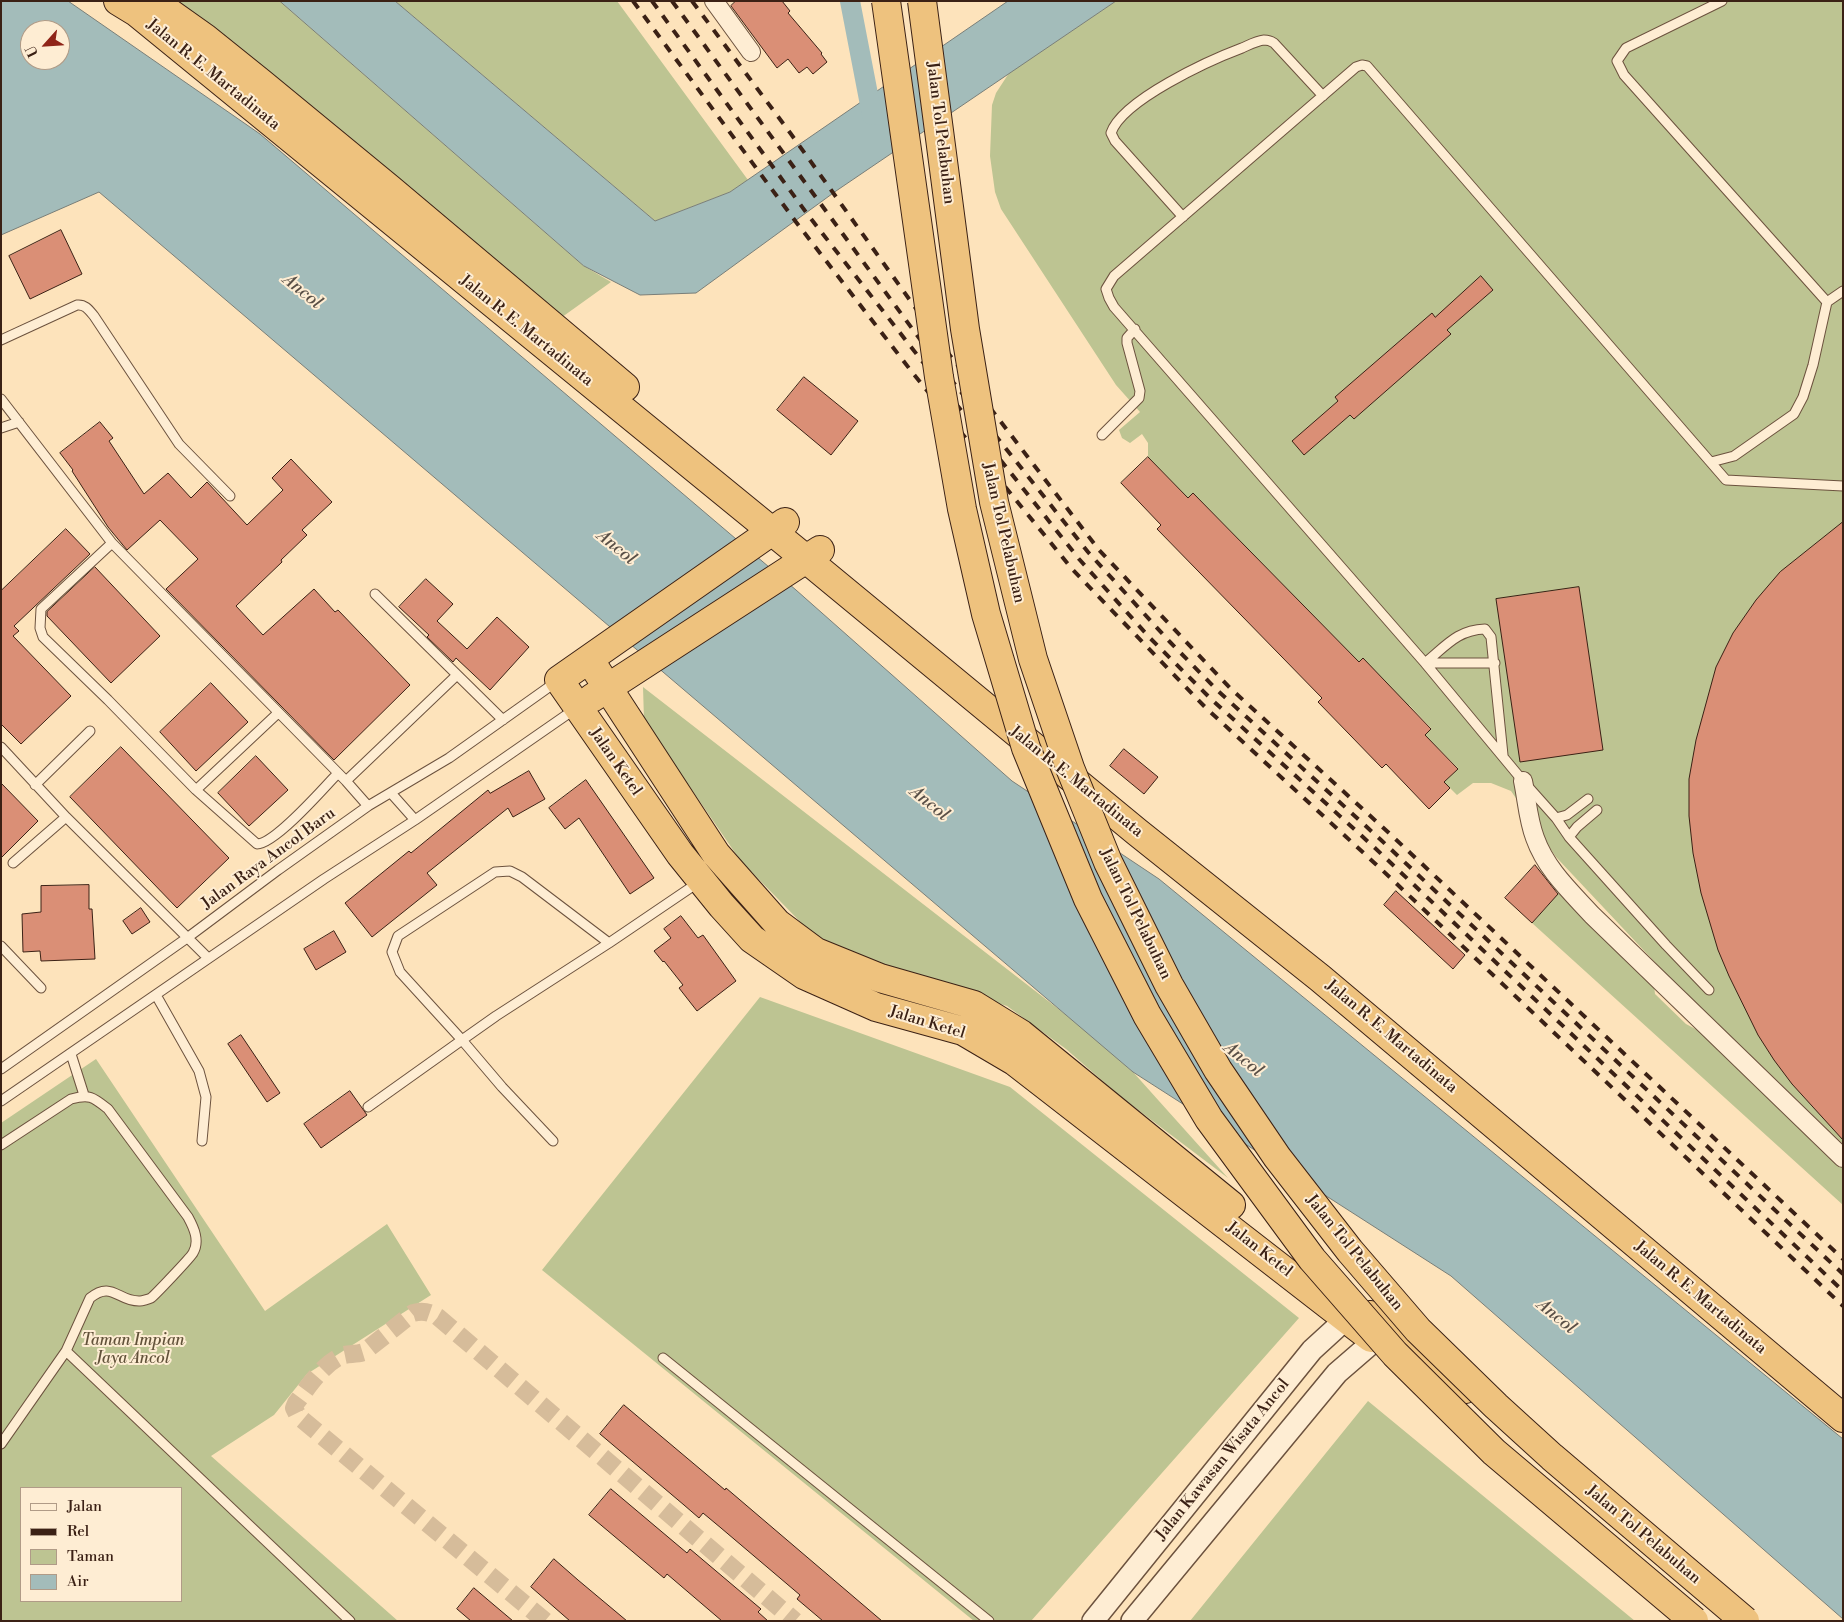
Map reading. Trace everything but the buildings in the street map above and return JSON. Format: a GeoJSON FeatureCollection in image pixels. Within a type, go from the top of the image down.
{"type":"FeatureCollection","features":[{"type":"Feature","properties":{"kind":"highway","name":"Jalan R. E. Martadinata"},"geometry":{"type":"LineString","coordinates":[[118,1],[136,12],[1137,832],[1320,978],[1843,1418]]}},
{"type":"Feature","properties":{"kind":"highway","name":"Jalan R. E. Martadinata"},"geometry":{"type":"LineString","coordinates":[[153,1],[205,38],[390,189],[582,352],[772,532]]}},
{"type":"Feature","properties":{"kind":"highway","name":"Jalan Tol Pelabuhan"},"geometry":{"type":"LineString","coordinates":[[886,1],[939,377],[966,528],[986,614],[1026,748],[1088,899],[1147,1015],[1209,1119],[1312,1259],[1395,1354],[1494,1452],[1694,1621]]}},
{"type":"Feature","properties":{"kind":"highway","name":"Jalan Tol Pelabuhan"},"geometry":{"type":"LineString","coordinates":[[922,1],[965,329],[994,502],[1033,659],[1070,768],[1108,862],[1169,985],[1218,1070],[1277,1157],[1350,1251],[1418,1330],[1496,1406],[1552,1457],[1745,1621]]}},
{"type":"Feature","properties":{"kind":"highway"},"geometry":{"type":"LineString","coordinates":[[559,680],[772,532]]}},
{"type":"Feature","properties":{"kind":"highway"},"geometry":{"type":"LineString","coordinates":[[578,707],[805,560]]}},
{"type":"Feature","properties":{"kind":"highway","name":"Jalan Ketel"},"geometry":{"type":"LineString","coordinates":[[589,659],[716,854],[777,923],[816,952],[880,978],[974,1005],[1021,1034],[1178,1163],[1351,1310]]}},
{"type":"Feature","properties":{"kind":"highway","name":"Jalan Ketel"},"geometry":{"type":"LineString","coordinates":[[559,680],[680,854],[722,906],[752,939],[804,975],[876,1007],[963,1031],[1014,1061],[1351,1310]]}},
{"type":"Feature","properties":{"kind":"highway"},"geometry":{"type":"LineString","coordinates":[[722,906],[744,885]]}},
{"type":"Feature","properties":{"kind":"highway"},"geometry":{"type":"LineString","coordinates":[[1351,1310],[1707,1621]]}},
{"type":"Feature","properties":{"kind":"highway"},"geometry":{"type":"LineString","coordinates":[[1378,1332],[1642,1526],[1758,1621]]}},
{"type":"Feature","properties":{"kind":"street"},"geometry":{"type":"LineString","coordinates":[[714,1],[751,52]]}},
{"type":"Feature","properties":{"kind":"street"},"geometry":{"type":"LineString","coordinates":[[1523,782],[1535,838],[1545,859],[1559,879],[1592,915],[1843,1158]]}},
{"type":"Feature","properties":{"kind":"street","name":"Jalan Kawasan Wisata Ancol"},"geometry":{"type":"LineString","coordinates":[[1093,1621],[1312,1350],[1351,1310]]}},
{"type":"Feature","properties":{"kind":"street","name":"Jalan Kawasan Wisata Ancol"},"geometry":{"type":"LineString","coordinates":[[1132,1621],[1337,1373],[1378,1332]]}},
{"type":"Feature","properties":{"kind":"lane"},"geometry":{"type":"LineString","coordinates":[[1722,1],[1626,48],[1617,61],[1624,76],[1827,302]]}},
{"type":"Feature","properties":{"kind":"lane"},"geometry":{"type":"LineString","coordinates":[[1183,217],[1111,133],[1114,125],[1141,101],[1163,85],[1184,74],[1224,54],[1262,40],[1269,40],[1274,44],[1324,96]]}},
{"type":"Feature","properties":{"kind":"lane"},"geometry":{"type":"LineString","coordinates":[[1709,990],[1569,837],[1556,818],[1523,782],[1426,663],[1114,307],[1106,289],[1114,276],[1356,67],[1367,66],[1726,480],[1843,486]]}},
{"type":"Feature","properties":{"kind":"lane"},"geometry":{"type":"LineString","coordinates":[[1711,462],[1734,456],[1794,414],[1803,397],[1813,365],[1827,302],[1843,291]]}},
{"type":"Feature","properties":{"kind":"lane"},"geometry":{"type":"LineString","coordinates":[[1,340],[77,305],[85,307],[94,316],[179,444],[228,494]]}},
{"type":"Feature","properties":{"kind":"lane"},"geometry":{"type":"LineString","coordinates":[[1102,435],[1139,398],[1140,391],[1127,343],[1127,338],[1135,330]]}},
{"type":"Feature","properties":{"kind":"lane"},"geometry":{"type":"LineString","coordinates":[[1,399],[112,543],[346,781],[368,806]]}},
{"type":"Feature","properties":{"kind":"lane"},"geometry":{"type":"LineString","coordinates":[[1,428],[19,422]]}},
{"type":"Feature","properties":{"kind":"lane"},"geometry":{"type":"LineString","coordinates":[[112,543],[41,609],[40,628],[43,637],[196,790],[254,842],[260,844],[267,842],[304,810],[338,773]]}},
{"type":"Feature","properties":{"kind":"lane"},"geometry":{"type":"LineString","coordinates":[[374,594],[504,720]]}},
{"type":"Feature","properties":{"kind":"lane"},"geometry":{"type":"LineString","coordinates":[[1426,663],[1462,633],[1485,629],[1491,637],[1495,662],[1503,756]]}},
{"type":"Feature","properties":{"kind":"lane"},"geometry":{"type":"LineString","coordinates":[[1426,663],[1495,662]]}},
{"type":"Feature","properties":{"kind":"lane"},"geometry":{"type":"LineString","coordinates":[[346,781],[457,675]]}},
{"type":"Feature","properties":{"kind":"lane","name":"Jalan Raya Ancol Baru"},"geometry":{"type":"LineString","coordinates":[[1,1069],[187,938],[368,806],[449,758],[559,680]]}},
{"type":"Feature","properties":{"kind":"lane"},"geometry":{"type":"LineString","coordinates":[[1,1101],[578,707]]}},
{"type":"Feature","properties":{"kind":"lane"},"geometry":{"type":"LineString","coordinates":[[196,790],[278,712]]}},
{"type":"Feature","properties":{"kind":"lane"},"geometry":{"type":"LineString","coordinates":[[35,785],[90,731]]}},
{"type":"Feature","properties":{"kind":"lane"},"geometry":{"type":"LineString","coordinates":[[1,747],[66,817],[208,958]]}},
{"type":"Feature","properties":{"kind":"lane"},"geometry":{"type":"LineString","coordinates":[[392,792],[415,820]]}},
{"type":"Feature","properties":{"kind":"lane"},"geometry":{"type":"LineString","coordinates":[[1556,818],[1567,815],[1588,799]]}},
{"type":"Feature","properties":{"kind":"lane"},"geometry":{"type":"LineString","coordinates":[[1569,837],[1577,827],[1597,810]]}},
{"type":"Feature","properties":{"kind":"lane"},"geometry":{"type":"LineString","coordinates":[[13,863],[66,817]]}},
{"type":"Feature","properties":{"kind":"lane"},"geometry":{"type":"LineString","coordinates":[[553,1141],[502,1087],[400,972],[392,952],[398,936],[495,872],[510,871],[522,877],[609,943]]}},
{"type":"Feature","properties":{"kind":"lane"},"geometry":{"type":"LineString","coordinates":[[368,1107],[496,1016],[609,943],[701,880]]}},
{"type":"Feature","properties":{"kind":"lane"},"geometry":{"type":"LineString","coordinates":[[1,946],[41,988]]}},
{"type":"Feature","properties":{"kind":"lane"},"geometry":{"type":"LineString","coordinates":[[156,995],[199,1071],[206,1097],[202,1142]]}},
{"type":"Feature","properties":{"kind":"lane"},"geometry":{"type":"LineString","coordinates":[[71,1054],[84,1095]]}},
{"type":"Feature","properties":{"kind":"lane"},"geometry":{"type":"LineString","coordinates":[[1,1145],[71,1099],[84,1095],[96,1100],[108,1109],[188,1217],[195,1231],[196,1243],[194,1253],[151,1298],[140,1301],[108,1290],[102,1290],[90,1298],[66,1351],[1,1444]]}},
{"type":"Feature","properties":{"kind":"lane"},"geometry":{"type":"LineString","coordinates":[[66,1351],[350,1621]]}},
{"type":"Feature","properties":{"kind":"lane"},"geometry":{"type":"LineString","coordinates":[[663,1358],[989,1621]]}},
{"type":"Feature","properties":{"kind":"green space"},"geometry":{"type":"Polygon","coordinates":[[[153,1],[280,1],[584,266],[611,282],[551,325],[153,1]]]}},
{"type":"Feature","properties":{"kind":"green space"},"geometry":{"type":"Polygon","coordinates":[[[395,1],[617,1],[748,180],[730,192],[655,221],[395,1]]]}},
{"type":"Feature","properties":{"kind":"green space"},"geometry":{"type":"Polygon","coordinates":[[[1116,1],[1843,1],[1843,1144],[1666,974],[1556,857],[1511,791],[1491,783],[1473,783],[1457,795],[1444,782],[1458,768],[1425,735],[1431,728],[1409,705],[1394,719],[1363,658],[1345,676],[1353,657],[1193,493],[1188,498],[1148,457],[1148,443],[1142,434],[1130,443],[1122,438],[1119,430],[1140,412],[1116,385],[1001,209],[995,192],[990,156],[992,105],[996,93],[1009,73],[1116,1]]]}},
{"type":"Feature","properties":{"kind":"green space"},"geometry":{"type":"Polygon","coordinates":[[[643,687],[1083,1028],[1133,1072],[1228,1178],[1121,1097],[1066,1049],[1007,1006],[885,968],[816,938],[740,860],[644,720],[643,687]]]}},
{"type":"Feature","properties":{"kind":"green space"},"geometry":{"type":"Polygon","coordinates":[[[1562,889],[1654,985],[1655,994],[1686,1024],[1705,1034],[1843,1163],[1843,1205],[1532,923],[1562,889]]]}},
{"type":"Feature","properties":{"kind":"green space"},"geometry":{"type":"Polygon","coordinates":[[[760,997],[1010,1087],[1299,1318],[1031,1621],[974,1621],[542,1270],[760,997]]]}},
{"type":"Feature","properties":{"kind":"green space","name":"Taman Impian Jaya Ancol"},"geometry":{"type":"Polygon","coordinates":[[[96,1059],[265,1311],[387,1224],[431,1295],[307,1374],[274,1415],[211,1456],[398,1621],[1,1621],[1,1123],[96,1059]]]}},
{"type":"Feature","properties":{"kind":"green space"},"geometry":{"type":"Polygon","coordinates":[[[1368,1401],[1635,1621],[1190,1621],[1368,1401]]]}},
{"type":"Feature","properties":{"kind":"water","name":"Ancol"},"geometry":{"type":"Polygon","coordinates":[[[1,1],[68,1],[260,134],[796,590],[1012,781],[1159,879],[1843,1439],[1843,1619],[1451,1276],[1133,1072],[99,192],[1,235],[1,1]]]}},
{"type":"Feature","properties":{"kind":"water"},"geometry":{"type":"Polygon","coordinates":[[[280,1],[395,1],[655,221],[730,192],[1008,1],[1116,1],[836,191],[696,293],[640,295],[584,266],[280,1]]]}},
{"type":"Feature","properties":{"kind":"waterway"},"geometry":{"type":"LineString","coordinates":[[850,1],[872,115]]}},
{"type":"Feature","properties":{"kind":"tunnel"},"geometry":{"type":"LineString","coordinates":[[545,1621],[298,1416],[294,1408],[296,1403],[316,1377],[334,1360],[341,1356],[364,1352],[413,1313],[426,1312],[438,1317],[795,1621]]}},
{"type":"Feature","properties":{"kind":"railway"},"geometry":{"type":"LineString","coordinates":[[633,1],[796,222],[912,372],[1072,569],[1206,708],[1381,869],[1843,1306]]}},
{"type":"Feature","properties":{"kind":"railway"},"geometry":{"type":"LineString","coordinates":[[652,1],[808,215],[922,361],[1079,559],[1150,638],[1210,698],[1375,848],[1843,1291]]}},
{"type":"Feature","properties":{"kind":"railway"},"geometry":{"type":"LineString","coordinates":[[672,1],[930,353],[1088,552],[1169,641],[1217,690],[1381,840],[1843,1274]]}},
{"type":"Feature","properties":{"kind":"railway"},"geometry":{"type":"LineString","coordinates":[[692,1],[791,134],[942,345],[1099,550],[1230,688],[1389,833],[1843,1259]]}}]}
